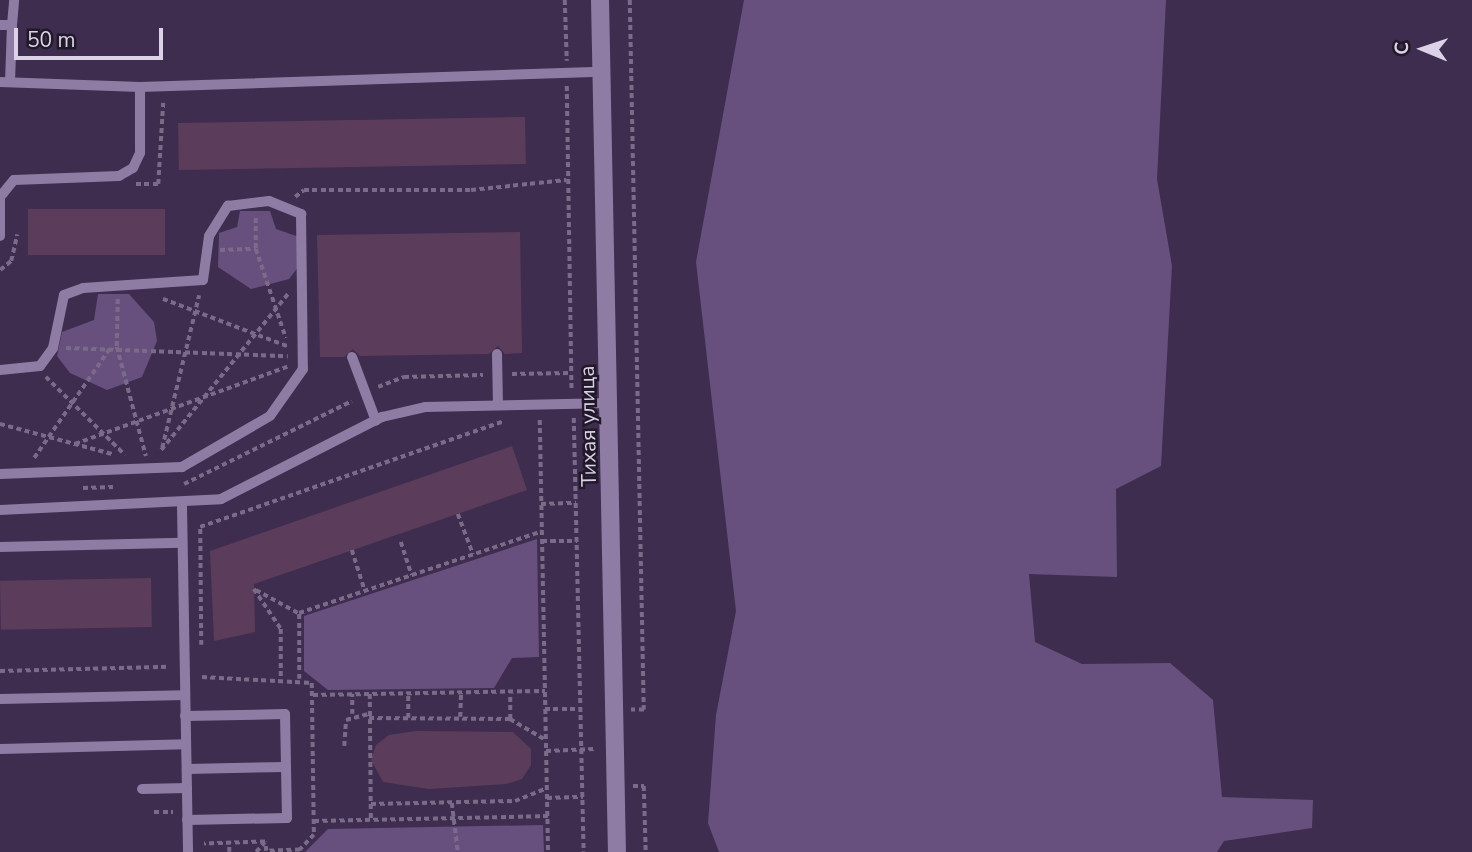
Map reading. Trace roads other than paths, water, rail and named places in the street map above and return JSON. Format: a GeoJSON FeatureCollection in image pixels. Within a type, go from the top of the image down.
{"type":"FeatureCollection","features":[{"type":"Feature","properties":{"kind":"street","name":"Тихая улица"},"geometry":{"type":"LineString","coordinates":[[600,0],[611,402],[617,852]]}},
{"type":"Feature","properties":{"kind":"lane"},"geometry":{"type":"LineString","coordinates":[[14,0],[5,82],[140,87],[601,72]]}},
{"type":"Feature","properties":{"kind":"lane"},"geometry":{"type":"LineString","coordinates":[[0,24],[12,25]]}},
{"type":"Feature","properties":{"kind":"lane"},"geometry":{"type":"LineString","coordinates":[[0,236],[0,197],[14,180],[119,176],[133,168],[140,153],[140,87]]}},
{"type":"Feature","properties":{"kind":"lane"},"geometry":{"type":"LineString","coordinates":[[0,370],[35,367],[53,348],[64,295],[118,286],[203,280],[210,250],[209,236],[222,211],[256,203],[285,204],[300,214],[306,272],[304,360],[290,395],[270,416],[182,467],[149,471],[0,474]]}},
{"type":"Feature","properties":{"kind":"lane"},"geometry":{"type":"LineString","coordinates":[[497,354],[498,405]]}},
{"type":"Feature","properties":{"kind":"lane"},"geometry":{"type":"LineString","coordinates":[[352,357],[363,395],[376,421]]}},
{"type":"Feature","properties":{"kind":"lane"},"geometry":{"type":"LineString","coordinates":[[0,510],[181,506],[221,499],[376,421],[425,407],[611,402]]}},
{"type":"Feature","properties":{"kind":"lane"},"geometry":{"type":"LineString","coordinates":[[181,506],[188,852]]}},
{"type":"Feature","properties":{"kind":"lane"},"geometry":{"type":"LineString","coordinates":[[0,547],[181,543]]}},
{"type":"Feature","properties":{"kind":"lane"},"geometry":{"type":"LineString","coordinates":[[0,699],[185,695]]}},
{"type":"Feature","properties":{"kind":"lane"},"geometry":{"type":"LineString","coordinates":[[185,716],[285,714],[287,818],[187,820]]}},
{"type":"Feature","properties":{"kind":"lane"},"geometry":{"type":"LineString","coordinates":[[0,748],[186,744]]}},
{"type":"Feature","properties":{"kind":"lane"},"geometry":{"type":"LineString","coordinates":[[187,769],[286,767]]}},
{"type":"Feature","properties":{"kind":"lane"},"geometry":{"type":"LineString","coordinates":[[142,789],[187,788]]}}]}
